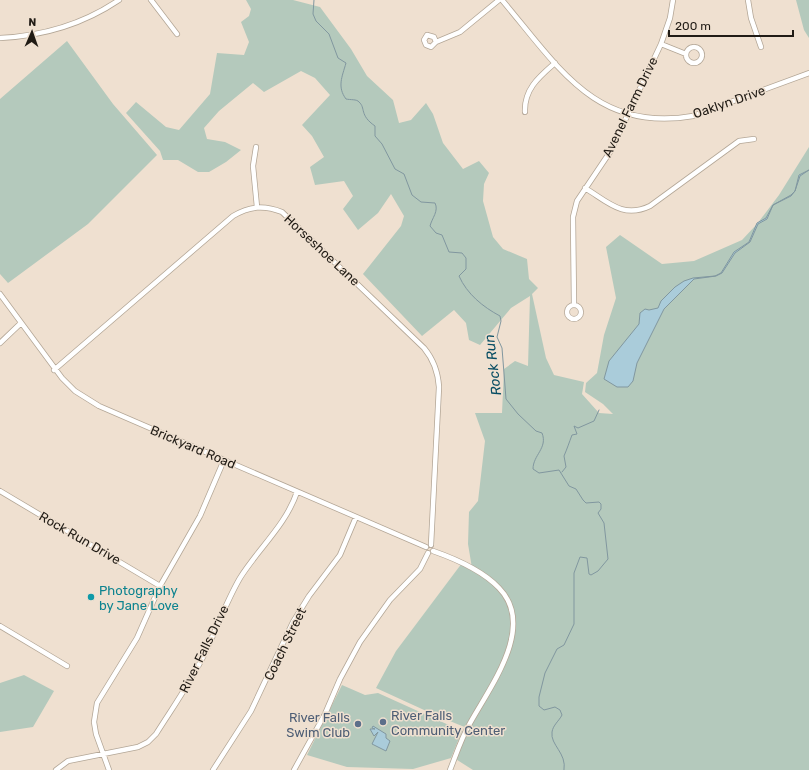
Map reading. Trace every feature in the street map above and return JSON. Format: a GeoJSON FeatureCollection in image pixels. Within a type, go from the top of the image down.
{"type":"FeatureCollection","features":[{"type":"Feature","properties":{"kind":"street"},"geometry":{"type":"LineString","coordinates":[[0,38],[26,36],[60,30],[100,13],[119,0]]}},
{"type":"Feature","properties":{"kind":"street"},"geometry":{"type":"LineString","coordinates":[[150,0],[177,34]]}},
{"type":"Feature","properties":{"kind":"street"},"geometry":{"type":"LineString","coordinates":[[436,42],[460,32],[501,0]]}},
{"type":"Feature","properties":{"kind":"street","name":"Oaklyn Drive"},"geometry":{"type":"LineString","coordinates":[[501,0],[577,87],[609,108],[628,114],[664,118],[694,116],[809,73]]}},
{"type":"Feature","properties":{"kind":"street","name":"Avenel Farm Drive"},"geometry":{"type":"LineString","coordinates":[[574,305],[573,217],[577,201],[610,152],[661,44],[670,18],[673,0]]}},
{"type":"Feature","properties":{"kind":"street"},"geometry":{"type":"LineString","coordinates":[[748,0],[751,18],[761,47]]}},
{"type":"Feature","properties":{"kind":"street"},"geometry":{"type":"LineString","coordinates":[[661,44],[686,54]]}},
{"type":"Feature","properties":{"kind":"street"},"geometry":{"type":"LineString","coordinates":[[525,112],[524,102],[529,90],[540,76],[555,63]]}},
{"type":"Feature","properties":{"kind":"street"},"geometry":{"type":"LineString","coordinates":[[585,188],[626,211],[640,211],[650,206],[739,141],[754,139]]}},
{"type":"Feature","properties":{"kind":"street"},"geometry":{"type":"LineString","coordinates":[[256,147],[253,166],[257,207]]}},
{"type":"Feature","properties":{"kind":"street","name":"Horseshoe Lane"},"geometry":{"type":"LineString","coordinates":[[54,370],[234,216],[245,209],[257,207],[271,208],[290,218],[424,348],[434,361],[438,374],[439,387],[428,546]]}},
{"type":"Feature","properties":{"kind":"street","name":"Brickyard Road"},"geometry":{"type":"LineString","coordinates":[[0,294],[54,370],[75,391],[99,406],[356,518],[428,546]]}},
{"type":"Feature","properties":{"kind":"street"},"geometry":{"type":"LineString","coordinates":[[0,343],[21,323]]}},
{"type":"Feature","properties":{"kind":"street"},"geometry":{"type":"LineString","coordinates":[[109,770],[96,734],[94,722],[97,703],[137,638],[160,586],[200,516],[224,460]]}},
{"type":"Feature","properties":{"kind":"street","name":"Rock Run Drive"},"geometry":{"type":"LineString","coordinates":[[0,491],[160,586]]}},
{"type":"Feature","properties":{"kind":"street","name":"River Falls Drive"},"geometry":{"type":"LineString","coordinates":[[56,770],[68,761],[138,747],[148,742],[156,734],[195,672],[224,608],[240,579],[258,552],[286,517],[297,492]]}},
{"type":"Feature","properties":{"kind":"street","name":"Coach Street"},"geometry":{"type":"LineString","coordinates":[[213,770],[251,711],[293,622],[309,596],[340,555],[356,518]]}},
{"type":"Feature","properties":{"kind":"street"},"geometry":{"type":"LineString","coordinates":[[428,546],[433,551],[472,568],[486,576],[500,588],[507,599],[514,621],[508,652],[468,728],[450,770]]}},
{"type":"Feature","properties":{"kind":"street"},"geometry":{"type":"LineString","coordinates":[[294,770],[325,714],[340,679],[360,642],[390,600],[420,569],[428,553],[428,546]]}},
{"type":"Feature","properties":{"kind":"street"},"geometry":{"type":"LineString","coordinates":[[428,553],[433,551]]}},
{"type":"Feature","properties":{"kind":"street"},"geometry":{"type":"LineString","coordinates":[[0,626],[67,666]]}},
{"type":"Feature","properties":{"kind":"green space"},"geometry":{"type":"Polygon","coordinates":[[[246,0],[293,0],[320,7],[351,49],[367,76],[393,100],[399,123],[411,120],[426,103],[433,114],[443,143],[463,169],[479,161],[489,173],[484,184],[483,201],[493,237],[503,249],[527,259],[529,279],[538,288],[532,294],[546,358],[554,375],[584,382],[582,394],[599,413],[613,414],[603,404],[585,392],[586,383],[597,373],[604,335],[616,298],[606,247],[620,235],[662,264],[694,261],[742,240],[757,224],[779,195],[809,147],[809,770],[473,770],[454,758],[467,728],[376,688],[396,651],[462,563],[472,568],[468,544],[469,512],[478,501],[485,441],[475,413],[502,413],[504,369],[515,361],[528,366],[530,296],[511,308],[480,345],[469,340],[466,323],[454,310],[422,336],[363,274],[401,226],[404,216],[391,194],[378,213],[358,230],[343,209],[353,196],[344,181],[315,185],[310,167],[324,157],[312,136],[302,125],[330,95],[315,78],[301,71],[264,92],[253,83],[219,111],[204,128],[207,139],[225,142],[241,150],[226,162],[209,172],[198,172],[178,160],[163,160],[160,151],[126,113],[136,102],[166,127],[179,130],[210,94],[217,53],[244,55],[249,42],[241,22],[249,16],[251,9],[246,0]]]}},
{"type":"Feature","properties":{"kind":"green space"},"geometry":{"type":"Polygon","coordinates":[[[796,0],[809,0],[809,38],[804,30],[796,0]]]}},
{"type":"Feature","properties":{"kind":"green space"},"geometry":{"type":"Polygon","coordinates":[[[67,41],[113,104],[157,155],[88,224],[8,283],[0,274],[0,99],[67,41]]]}},
{"type":"Feature","properties":{"kind":"green space"},"geometry":{"type":"Polygon","coordinates":[[[24,675],[54,691],[33,727],[0,732],[0,683],[24,675]]]}},
{"type":"Feature","properties":{"kind":"green space","name":"River Falls Community Center"},"geometry":{"type":"Polygon","coordinates":[[[342,685],[365,695],[378,693],[462,731],[451,758],[413,769],[347,767],[307,755],[342,685]]]}},
{"type":"Feature","properties":{"kind":"water"},"geometry":{"type":"Polygon","coordinates":[[[809,170],[800,176],[795,191],[799,175],[809,170]]]}},
{"type":"Feature","properties":{"kind":"water"},"geometry":{"type":"Polygon","coordinates":[[[795,191],[791,196],[773,205],[791,195],[795,191]]]}},
{"type":"Feature","properties":{"kind":"water"},"geometry":{"type":"Polygon","coordinates":[[[773,205],[767,219],[758,224],[750,242],[735,253],[722,273],[716,276],[694,279],[664,309],[637,363],[633,381],[628,387],[617,387],[604,379],[609,361],[639,324],[640,313],[645,309],[649,310],[658,308],[661,301],[675,287],[684,281],[693,278],[715,276],[721,273],[734,252],[749,242],[757,223],[766,218],[773,205]]]}},
{"type":"Feature","properties":{"kind":"water"},"geometry":{"type":"Polygon","coordinates":[[[373,726],[386,734],[386,738],[390,741],[386,751],[372,744],[378,732],[374,736],[370,729],[375,729],[372,728],[373,726]]]}},
{"type":"Feature","properties":{"kind":"waterway","name":"Rock Run"},"geometry":{"type":"LineString","coordinates":[[314,0],[313,14],[316,21],[329,34],[338,58],[346,63],[341,82],[343,95],[346,99],[357,100],[361,104],[365,115],[375,126],[375,136],[382,144],[395,169],[404,174],[412,195],[421,202],[435,203],[436,212],[430,226],[436,233],[442,235],[449,252],[462,253],[466,258],[466,269],[459,276],[462,283],[476,299],[500,316],[501,321],[497,337],[502,348],[506,399],[518,414],[536,431],[542,433],[543,443],[535,460],[533,469],[539,473],[559,470],[569,486],[576,489],[586,503],[599,502],[601,504],[601,509],[598,513],[604,523],[608,559],[598,571],[591,575],[589,574],[587,558],[580,557],[574,573],[574,624],[564,645],[557,649],[545,673],[539,697],[539,706],[544,710],[555,707],[560,710],[562,715],[554,727],[552,737],[563,759],[564,770]]}},
{"type":"Feature","properties":{"kind":"waterway"},"geometry":{"type":"LineString","coordinates":[[562,472],[566,467],[564,456],[572,435],[577,434],[574,426],[578,428],[594,421],[599,410]]}},
{"type":"Feature","properties":{"kind":"place","name":"Photography by Jane Love"},"geometry":{"type":"Point","coordinates":[91,597]}},
{"type":"Feature","properties":{"kind":"place","name":"River Falls Community Center"},"geometry":{"type":"Point","coordinates":[383,722]}},
{"type":"Feature","properties":{"kind":"place","name":"River Falls Swim Club"},"geometry":{"type":"Point","coordinates":[358,724]}}]}
